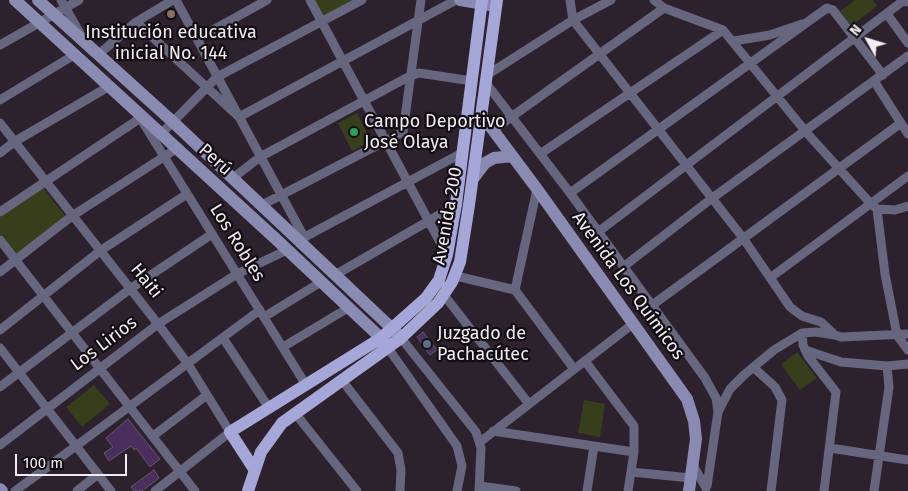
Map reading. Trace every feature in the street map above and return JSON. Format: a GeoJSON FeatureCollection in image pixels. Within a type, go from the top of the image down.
{"type":"FeatureCollection","features":[{"type":"Feature","properties":{"kind":"main road","name":"Perú"},"geometry":{"type":"LineString","coordinates":[[15,0],[141,118],[161,134],[287,250],[384,343]]}},
{"type":"Feature","properties":{"kind":"main road","name":"Perú"},"geometry":{"type":"LineString","coordinates":[[38,0],[173,122],[262,206],[301,239],[335,275],[397,333]]}},
{"type":"Feature","properties":{"kind":"main road"},"geometry":{"type":"LineString","coordinates":[[460,0],[497,3]]}},
{"type":"Feature","properties":{"kind":"main road","name":"Avenida 200"},"geometry":{"type":"LineString","coordinates":[[397,333],[434,287],[448,255],[482,2]]}},
{"type":"Feature","properties":{"kind":"main road","name":"Avenida 200"},"geometry":{"type":"LineString","coordinates":[[248,491],[254,468],[271,437],[294,413],[341,379],[444,295],[456,276],[473,179],[497,3]]}},
{"type":"Feature","properties":{"kind":"main road","name":"Avenida Los Químicos"},"geometry":{"type":"LineString","coordinates":[[481,122],[487,124],[493,130],[682,391],[691,409],[696,431],[689,491]]}},
{"type":"Feature","properties":{"kind":"main road"},"geometry":{"type":"LineString","coordinates":[[473,179],[486,162],[494,158],[512,156]]}},
{"type":"Feature","properties":{"kind":"main road"},"geometry":{"type":"LineString","coordinates":[[210,180],[221,167]]}},
{"type":"Feature","properties":{"kind":"main road","name":"Avenida 200"},"geometry":{"type":"LineString","coordinates":[[230,432],[306,385],[384,343]]}},
{"type":"Feature","properties":{"kind":"main road","name":"Haiti"},"geometry":{"type":"LineString","coordinates":[[230,432],[254,468]]}},
{"type":"Feature","properties":{"kind":"street"},"geometry":{"type":"LineString","coordinates":[[0,46],[53,14],[63,4],[79,0]]}},
{"type":"Feature","properties":{"kind":"street"},"geometry":{"type":"LineString","coordinates":[[98,55],[136,22],[174,0],[281,195],[301,239],[462,153]]}},
{"type":"Feature","properties":{"kind":"street"},"geometry":{"type":"LineString","coordinates":[[197,39],[267,0]]}},
{"type":"Feature","properties":{"kind":"street"},"geometry":{"type":"LineString","coordinates":[[310,0],[448,255]]}},
{"type":"Feature","properties":{"kind":"street"},"geometry":{"type":"LineString","coordinates":[[161,134],[217,77],[362,0]]}},
{"type":"Feature","properties":{"kind":"street"},"geometry":{"type":"LineString","coordinates":[[262,206],[403,132],[421,0]]}},
{"type":"Feature","properties":{"kind":"street"},"geometry":{"type":"LineString","coordinates":[[238,117],[456,0]]}},
{"type":"Feature","properties":{"kind":"street"},"geometry":{"type":"LineString","coordinates":[[570,0],[573,20],[743,238],[790,307],[802,316],[822,322],[835,335]]}},
{"type":"Feature","properties":{"kind":"street"},"geometry":{"type":"LineString","coordinates":[[611,0],[573,20],[487,79],[511,116],[570,193],[712,388],[718,412],[706,488]]}},
{"type":"Feature","properties":{"kind":"street"},"geometry":{"type":"LineString","coordinates":[[654,0],[664,8],[723,30],[734,41],[806,132],[874,207],[897,334],[908,350]]}},
{"type":"Feature","properties":{"kind":"street"},"geometry":{"type":"LineString","coordinates":[[598,232],[903,1],[908,2]]}},
{"type":"Feature","properties":{"kind":"street"},"geometry":{"type":"LineString","coordinates":[[63,4],[85,42]]}},
{"type":"Feature","properties":{"kind":"street"},"geometry":{"type":"LineString","coordinates":[[493,130],[664,8]]}},
{"type":"Feature","properties":{"kind":"street"},"geometry":{"type":"LineString","coordinates":[[570,193],[830,8],[883,75]]}},
{"type":"Feature","properties":{"kind":"street"},"geometry":{"type":"LineString","coordinates":[[887,14],[908,42]]}},
{"type":"Feature","properties":{"kind":"street"},"geometry":{"type":"LineString","coordinates":[[734,41],[770,35],[811,21]]}},
{"type":"Feature","properties":{"kind":"street"},"geometry":{"type":"LineString","coordinates":[[136,22],[238,117]]}},
{"type":"Feature","properties":{"kind":"street"},"geometry":{"type":"LineString","coordinates":[[540,154],[723,30]]}},
{"type":"Feature","properties":{"kind":"street"},"geometry":{"type":"LineString","coordinates":[[0,100],[74,55]]}},
{"type":"Feature","properties":{"kind":"street"},"geometry":{"type":"LineString","coordinates":[[624,268],[711,199],[874,81],[906,61]]}},
{"type":"Feature","properties":{"kind":"street"},"geometry":{"type":"LineString","coordinates":[[233,178],[260,157],[410,76],[418,73],[472,81]]}},
{"type":"Feature","properties":{"kind":"street"},"geometry":{"type":"LineString","coordinates":[[874,81],[908,134]]}},
{"type":"Feature","properties":{"kind":"street"},"geometry":{"type":"LineString","coordinates":[[0,153],[14,142],[108,86]]}},
{"type":"Feature","properties":{"kind":"street"},"geometry":{"type":"LineString","coordinates":[[0,212],[141,118]]}},
{"type":"Feature","properties":{"kind":"street","name":"Los Robles"},"geometry":{"type":"LineString","coordinates":[[141,118],[306,385]]}},
{"type":"Feature","properties":{"kind":"street","name":"Haiti"},"geometry":{"type":"LineString","coordinates":[[0,123],[188,364],[230,432]]}},
{"type":"Feature","properties":{"kind":"street"},"geometry":{"type":"LineString","coordinates":[[651,306],[901,123]]}},
{"type":"Feature","properties":{"kind":"street"},"geometry":{"type":"LineString","coordinates":[[0,272],[72,216],[176,149]]}},
{"type":"Feature","properties":{"kind":"street"},"geometry":{"type":"LineString","coordinates":[[770,278],[874,207],[908,176]]}},
{"type":"Feature","properties":{"kind":"street"},"geometry":{"type":"LineString","coordinates":[[515,290],[537,189]]}},
{"type":"Feature","properties":{"kind":"street"},"geometry":{"type":"LineString","coordinates":[[0,330],[100,251],[187,194]]}},
{"type":"Feature","properties":{"kind":"street"},"geometry":{"type":"LineString","coordinates":[[335,275],[456,204],[469,205]]}},
{"type":"Feature","properties":{"kind":"street"},"geometry":{"type":"LineString","coordinates":[[874,207],[895,210],[908,206]]}},
{"type":"Feature","properties":{"kind":"street"},"geometry":{"type":"LineString","coordinates":[[0,387],[130,289],[212,234]]}},
{"type":"Feature","properties":{"kind":"street"},"geometry":{"type":"LineString","coordinates":[[0,240],[195,491]]}},
{"type":"Feature","properties":{"kind":"street","name":"Los Lirios"},"geometry":{"type":"LineString","coordinates":[[0,445],[99,367],[158,324],[237,274],[287,250]]}},
{"type":"Feature","properties":{"kind":"street"},"geometry":{"type":"LineString","coordinates":[[456,276],[515,290],[574,370]]}},
{"type":"Feature","properties":{"kind":"street"},"geometry":{"type":"LineString","coordinates":[[15,491],[223,338],[321,282]]}},
{"type":"Feature","properties":{"kind":"street"},"geometry":{"type":"LineString","coordinates":[[444,295],[529,404]]}},
{"type":"Feature","properties":{"kind":"street"},"geometry":{"type":"LineString","coordinates":[[283,347],[348,308]]}},
{"type":"Feature","properties":{"kind":"street"},"geometry":{"type":"LineString","coordinates":[[480,442],[634,323]]}},
{"type":"Feature","properties":{"kind":"street"},"geometry":{"type":"LineString","coordinates":[[718,412],[730,389],[753,367],[774,350],[802,333],[816,332],[849,338],[908,334]]}},
{"type":"Feature","properties":{"kind":"street"},"geometry":{"type":"LineString","coordinates":[[397,333],[469,422],[480,442],[480,488],[516,491]]}},
{"type":"Feature","properties":{"kind":"street"},"geometry":{"type":"LineString","coordinates":[[802,333],[805,350],[836,392],[824,491]]}},
{"type":"Feature","properties":{"kind":"street"},"geometry":{"type":"LineString","coordinates":[[223,338],[269,408]]}},
{"type":"Feature","properties":{"kind":"street"},"geometry":{"type":"LineString","coordinates":[[384,343],[457,446],[462,466],[457,491]]}},
{"type":"Feature","properties":{"kind":"street"},"geometry":{"type":"LineString","coordinates":[[0,348],[111,491]]}},
{"type":"Feature","properties":{"kind":"street"},"geometry":{"type":"LineString","coordinates":[[805,350],[841,362],[887,366],[908,364]]}},
{"type":"Feature","properties":{"kind":"street"},"geometry":{"type":"LineString","coordinates":[[586,361],[634,426],[634,452],[628,491]]}},
{"type":"Feature","properties":{"kind":"street"},"geometry":{"type":"LineString","coordinates":[[874,491],[889,387],[887,366]]}},
{"type":"Feature","properties":{"kind":"street"},"geometry":{"type":"LineString","coordinates":[[753,367],[775,387],[782,400],[771,491]]}},
{"type":"Feature","properties":{"kind":"street"},"geometry":{"type":"LineString","coordinates":[[341,379],[398,453],[401,470],[400,491]]}},
{"type":"Feature","properties":{"kind":"street"},"geometry":{"type":"LineString","coordinates":[[153,436],[207,396]]}},
{"type":"Feature","properties":{"kind":"street"},"geometry":{"type":"LineString","coordinates":[[294,413],[357,491]]}},
{"type":"Feature","properties":{"kind":"street"},"geometry":{"type":"LineString","coordinates":[[493,431],[634,452]]}},
{"type":"Feature","properties":{"kind":"street"},"geometry":{"type":"LineString","coordinates":[[155,491],[230,432]]}},
{"type":"Feature","properties":{"kind":"street"},"geometry":{"type":"LineString","coordinates":[[587,491],[594,446]]}},
{"type":"Feature","properties":{"kind":"street"},"geometry":{"type":"LineString","coordinates":[[830,448],[908,460]]}},
{"type":"Feature","properties":{"kind":"street"},"geometry":{"type":"LineString","coordinates":[[693,465],[706,488]]}},
{"type":"Feature","properties":{"kind":"street"},"geometry":{"type":"LineString","coordinates":[[631,472],[691,478]]}},
{"type":"Feature","properties":{"kind":"street"},"geometry":{"type":"LineString","coordinates":[[77,491],[98,474]]}},
{"type":"Feature","properties":{"kind":"green space"},"geometry":{"type":"Polygon","coordinates":[[[313,0],[352,0],[322,17],[313,0]]]}},
{"type":"Feature","properties":{"kind":"green space"},"geometry":{"type":"Polygon","coordinates":[[[855,0],[873,0],[877,6],[851,26],[840,11],[855,0]]]}},
{"type":"Feature","properties":{"kind":"green space","name":"Campo Deportivo José Olaya"},"geometry":{"type":"Polygon","coordinates":[[[357,113],[371,141],[352,151],[338,123],[357,113]]]}},
{"type":"Feature","properties":{"kind":"green space"},"geometry":{"type":"Polygon","coordinates":[[[41,185],[67,218],[17,257],[0,234],[0,217],[41,185]]]}},
{"type":"Feature","properties":{"kind":"green space"},"geometry":{"type":"Polygon","coordinates":[[[797,352],[817,378],[800,390],[781,364],[797,352]]]}},
{"type":"Feature","properties":{"kind":"green space"},"geometry":{"type":"Polygon","coordinates":[[[94,385],[110,404],[82,427],[66,407],[94,385]]]}},
{"type":"Feature","properties":{"kind":"green space"},"geometry":{"type":"Polygon","coordinates":[[[584,400],[605,404],[600,437],[578,433],[584,400]]]}},
{"type":"Feature","properties":{"kind":"building","name":"Juzgado de Pachacútec"},"geometry":{"type":"Polygon","coordinates":[[[423,332],[437,350],[430,355],[417,337],[423,332]]]}},
{"type":"Feature","properties":{"kind":"building"},"geometry":{"type":"Polygon","coordinates":[[[128,419],[160,459],[150,467],[136,448],[134,450],[131,446],[109,461],[104,453],[113,447],[106,438],[128,419]]]}},
{"type":"Feature","properties":{"kind":"building"},"geometry":{"type":"Polygon","coordinates":[[[154,470],[159,478],[142,491],[134,491],[131,487],[154,470]]]}},
{"type":"Feature","properties":{"kind":"place","name":"Institución educativa inicial No. 144"},"geometry":{"type":"Point","coordinates":[171,14]}},
{"type":"Feature","properties":{"kind":"place","name":"Campo Deportivo José Olaya"},"geometry":{"type":"Point","coordinates":[354,132]}},
{"type":"Feature","properties":{"kind":"place","name":"Juzgado de Pachacútec"},"geometry":{"type":"Point","coordinates":[427,344]}}]}
